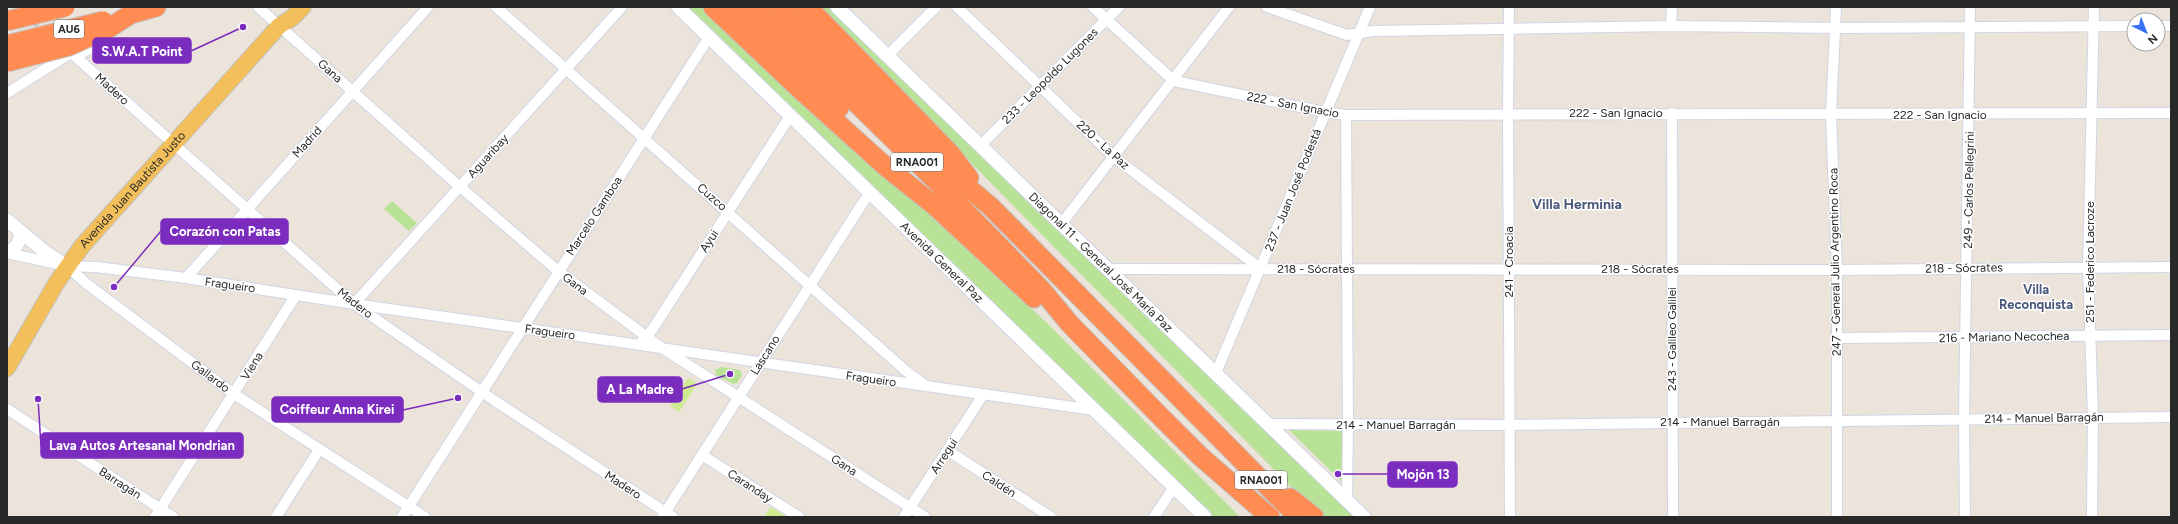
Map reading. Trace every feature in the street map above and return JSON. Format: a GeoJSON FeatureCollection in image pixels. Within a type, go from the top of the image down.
{"type":"FeatureCollection","features":[{"type":"Feature","properties":{"kind":"highway","name":"AU6"},"geometry":{"type":"LineString","coordinates":[[7,21],[64,7]]}},
{"type":"Feature","properties":{"kind":"highway","name":"AU6"},"geometry":{"type":"LineString","coordinates":[[7,45],[126,22],[156,7]]}},
{"type":"Feature","properties":{"kind":"highway","name":"RNA001"},"geometry":{"type":"LineString","coordinates":[[758,7],[937,182],[1042,290],[1069,323],[1200,456],[1270,517]]}},
{"type":"Feature","properties":{"kind":"highway","name":"RNA001"},"geometry":{"type":"LineString","coordinates":[[783,7],[940,164],[990,206],[1298,517]]}},
{"type":"Feature","properties":{"kind":"highway"},"geometry":{"type":"LineString","coordinates":[[808,7],[950,153],[990,206]]}},
{"type":"Feature","properties":{"kind":"highway"},"geometry":{"type":"LineString","coordinates":[[725,11],[885,166],[935,206],[1034,299],[1069,323]]}},
{"type":"Feature","properties":{"kind":"highway"},"geometry":{"type":"LineString","coordinates":[[7,62],[69,46],[126,22]]}},
{"type":"Feature","properties":{"kind":"highway"},"geometry":{"type":"LineString","coordinates":[[1224,443],[1314,517]]}},
{"type":"Feature","properties":{"kind":"highway"},"geometry":{"type":"LineString","coordinates":[[1200,456],[1252,517]]}},
{"type":"Feature","properties":{"kind":"main road","name":"Avenida Juan Bautista Justo"},"geometry":{"type":"LineString","coordinates":[[279,26],[287,7]]}},
{"type":"Feature","properties":{"kind":"main road","name":"Avenida Juan Bautista Justo"},"geometry":{"type":"LineString","coordinates":[[7,368],[67,266],[95,230],[279,26],[292,18],[303,7]]}},
{"type":"Feature","properties":{"kind":"street","name":"Gana"},"geometry":{"type":"LineString","coordinates":[[258,7],[460,187],[558,271],[662,348],[925,517]]}},
{"type":"Feature","properties":{"kind":"street","name":"Madrid"},"geometry":{"type":"LineString","coordinates":[[186,278],[246,209],[428,7]]}},
{"type":"Feature","properties":{"kind":"street","name":"Cuzco"},"geometry":{"type":"LineString","coordinates":[[496,7],[810,284],[906,371],[928,387]]}},
{"type":"Feature","properties":{"kind":"street","name":"Aguaribay"},"geometry":{"type":"LineString","coordinates":[[354,304],[622,7]]}},
{"type":"Feature","properties":{"kind":"street","name":"Avenida General Paz"},"geometry":{"type":"LineString","coordinates":[[678,7],[1205,517]]}},
{"type":"Feature","properties":{"kind":"street","name":"Diagonal 11 - General José María Paz"},"geometry":{"type":"LineString","coordinates":[[838,7],[1270,424],[1364,517]]}},
{"type":"Feature","properties":{"kind":"street"},"geometry":{"type":"LineString","coordinates":[[888,55],[936,7]]}},
{"type":"Feature","properties":{"kind":"street","name":"220 - La Paz"},"geometry":{"type":"LineString","coordinates":[[957,7],[1114,157],[1261,269]]}},
{"type":"Feature","properties":{"kind":"street"},"geometry":{"type":"LineString","coordinates":[[1093,7],[1174,81]]}},
{"type":"Feature","properties":{"kind":"street","name":"233 - Leopoldo Lugones"},"geometry":{"type":"LineString","coordinates":[[981,145],[1119,7]]}},
{"type":"Feature","properties":{"kind":"street"},"geometry":{"type":"LineString","coordinates":[[1062,223],[1174,81],[1229,7]]}},
{"type":"Feature","properties":{"kind":"street"},"geometry":{"type":"LineString","coordinates":[[1267,7],[1347,35],[1373,31],[1508,30],[1671,26],[1970,28],[2094,25],[2126,26]]}},
{"type":"Feature","properties":{"kind":"street","name":"237 - Juan José Podestá"},"geometry":{"type":"LineString","coordinates":[[1216,373],[1370,7]]}},
{"type":"Feature","properties":{"kind":"street","name":"241 - Croacia"},"geometry":{"type":"LineString","coordinates":[[1509,7],[1508,425],[1510,517]]}},
{"type":"Feature","properties":{"kind":"street"},"geometry":{"type":"LineString","coordinates":[[1671,26],[1672,7]]}},
{"type":"Feature","properties":{"kind":"street","name":"247 - General Julio Argentino Roca"},"geometry":{"type":"LineString","coordinates":[[1836,7],[1831,115],[1837,270],[1837,517]]}},
{"type":"Feature","properties":{"kind":"street","name":"249 - Carlos Pellegrini"},"geometry":{"type":"LineString","coordinates":[[1966,517],[1964,419],[1968,268],[1970,7]]}},
{"type":"Feature","properties":{"kind":"street","name":"251 - Federico Lacroze"},"geometry":{"type":"LineString","coordinates":[[2092,517],[2093,417],[2088,267],[2094,7]]}},
{"type":"Feature","properties":{"kind":"street"},"geometry":{"type":"LineString","coordinates":[[7,93],[126,22]]}},
{"type":"Feature","properties":{"kind":"street","name":"Marcelo Gamboa"},"geometry":{"type":"LineString","coordinates":[[402,517],[481,391],[709,37]]}},
{"type":"Feature","properties":{"kind":"street","name":"Madero"},"geometry":{"type":"LineString","coordinates":[[72,53],[354,304],[667,515]]}},
{"type":"Feature","properties":{"kind":"street","name":"222 - San Ignacio"},"geometry":{"type":"LineString","coordinates":[[1174,81],[1346,115],[1508,113],[1831,115],[2171,113]]}},
{"type":"Feature","properties":{"kind":"street","name":"243 - Galileo Galilei"},"geometry":{"type":"LineString","coordinates":[[1672,113],[1673,517]]}},
{"type":"Feature","properties":{"kind":"street"},"geometry":{"type":"LineString","coordinates":[[1346,115],[1347,500]]}},
{"type":"Feature","properties":{"kind":"street","name":"Ayui"},"geometry":{"type":"LineString","coordinates":[[638,345],[646,336],[790,116]]}},
{"type":"Feature","properties":{"kind":"street","name":"Lascano"},"geometry":{"type":"LineString","coordinates":[[667,515],[702,455],[869,193]]}},
{"type":"Feature","properties":{"kind":"street","name":"Gallardo"},"geometry":{"type":"LineString","coordinates":[[7,220],[45,252],[67,266],[87,284],[234,394],[425,517]]}},
{"type":"Feature","properties":{"kind":"street"},"geometry":{"type":"LineString","coordinates":[[7,252],[18,245],[21,238],[20,231]]}},
{"type":"Feature","properties":{"kind":"street","name":"Fragueiro"},"geometry":{"type":"LineString","coordinates":[[7,252],[67,266],[186,278],[354,304],[1094,410]]}},
{"type":"Feature","properties":{"kind":"street","name":"218 - Sócrates"},"geometry":{"type":"LineString","coordinates":[[1109,269],[1837,270],[2171,267]]}},
{"type":"Feature","properties":{"kind":"street","name":"Viena"},"geometry":{"type":"LineString","coordinates":[[157,513],[296,295]]}},
{"type":"Feature","properties":{"kind":"street","name":"216 - Mariano Necochea"},"geometry":{"type":"LineString","coordinates":[[1837,338],[2171,335]]}},
{"type":"Feature","properties":{"kind":"street","name":"Arregui"},"geometry":{"type":"LineString","coordinates":[[904,517],[983,395]]}},
{"type":"Feature","properties":{"kind":"street","name":"Barragán"},"geometry":{"type":"LineString","coordinates":[[7,409],[157,513],[173,517]]}},
{"type":"Feature","properties":{"kind":"street","name":"214 - Manuel Barragán"},"geometry":{"type":"LineString","coordinates":[[1270,424],[1508,425],[1672,422],[1838,422],[2171,416]]}},
{"type":"Feature","properties":{"kind":"street"},"geometry":{"type":"LineString","coordinates":[[276,517],[320,450]]}},
{"type":"Feature","properties":{"kind":"street","name":"Caldén"},"geometry":{"type":"LineString","coordinates":[[947,450],[1051,517]]}},
{"type":"Feature","properties":{"kind":"street","name":"Caranday"},"geometry":{"type":"LineString","coordinates":[[702,455],[799,517]]}},
{"type":"Feature","properties":{"kind":"street"},"geometry":{"type":"LineString","coordinates":[[1154,517],[1174,487]]}},
{"type":"Feature","properties":{"kind":"green space"},"geometry":{"type":"Polygon","coordinates":[[[687,7],[730,7],[899,185],[1048,324],[1240,517],[1211,517],[687,7]]]}},
{"type":"Feature","properties":{"kind":"green space"},"geometry":{"type":"Polygon","coordinates":[[[817,7],[834,7],[1359,517],[1322,517],[817,7]]]}},
{"type":"Feature","properties":{"kind":"green space"},"geometry":{"type":"Polygon","coordinates":[[[392,201],[417,223],[409,231],[384,209],[392,201]]]}},
{"type":"Feature","properties":{"kind":"green space"},"geometry":{"type":"Polygon","coordinates":[[[721,367],[740,370],[742,375],[737,383],[733,384],[716,375],[715,370],[721,367]]]}},
{"type":"Feature","properties":{"kind":"green space"},"geometry":{"type":"Polygon","coordinates":[[[688,378],[697,384],[679,412],[670,406],[688,378]]]}},
{"type":"Feature","properties":{"kind":"green space"},"geometry":{"type":"Polygon","coordinates":[[[1289,430],[1343,431],[1343,483],[1289,430]]]}},
{"type":"Feature","properties":{"kind":"green space"},"geometry":{"type":"Polygon","coordinates":[[[771,507],[787,517],[764,517],[771,507]]]}},
{"type":"Feature","properties":{"kind":"tunnel"},"geometry":{"type":"LineString","coordinates":[[21,7],[52,35]]}},
{"type":"Feature","properties":{"kind":"place","name":"S.W.A.T Point"},"geometry":{"type":"Point","coordinates":[243,27]}},
{"type":"Feature","properties":{"kind":"place","name":"Corazón con Patas"},"geometry":{"type":"Point","coordinates":[114,287]}},
{"type":"Feature","properties":{"kind":"place","name":"A La Madre"},"geometry":{"type":"Point","coordinates":[730,374]}},
{"type":"Feature","properties":{"kind":"place","name":"Coiffeur Anna Kirei"},"geometry":{"type":"Point","coordinates":[458,398]}},
{"type":"Feature","properties":{"kind":"place","name":"Lava Autos Artesanal Mondrian"},"geometry":{"type":"Point","coordinates":[38,399]}},
{"type":"Feature","properties":{"kind":"place","name":"Mojón 13"},"geometry":{"type":"Point","coordinates":[1338,474]}},
{"type":"Feature","properties":{"kind":"district","name":"Villa Herminia"},"geometry":{"type":"Point","coordinates":[1577,204]}},
{"type":"Feature","properties":{"kind":"district","name":"Villa Reconquista"},"geometry":{"type":"Point","coordinates":[2036,296]}}]}
